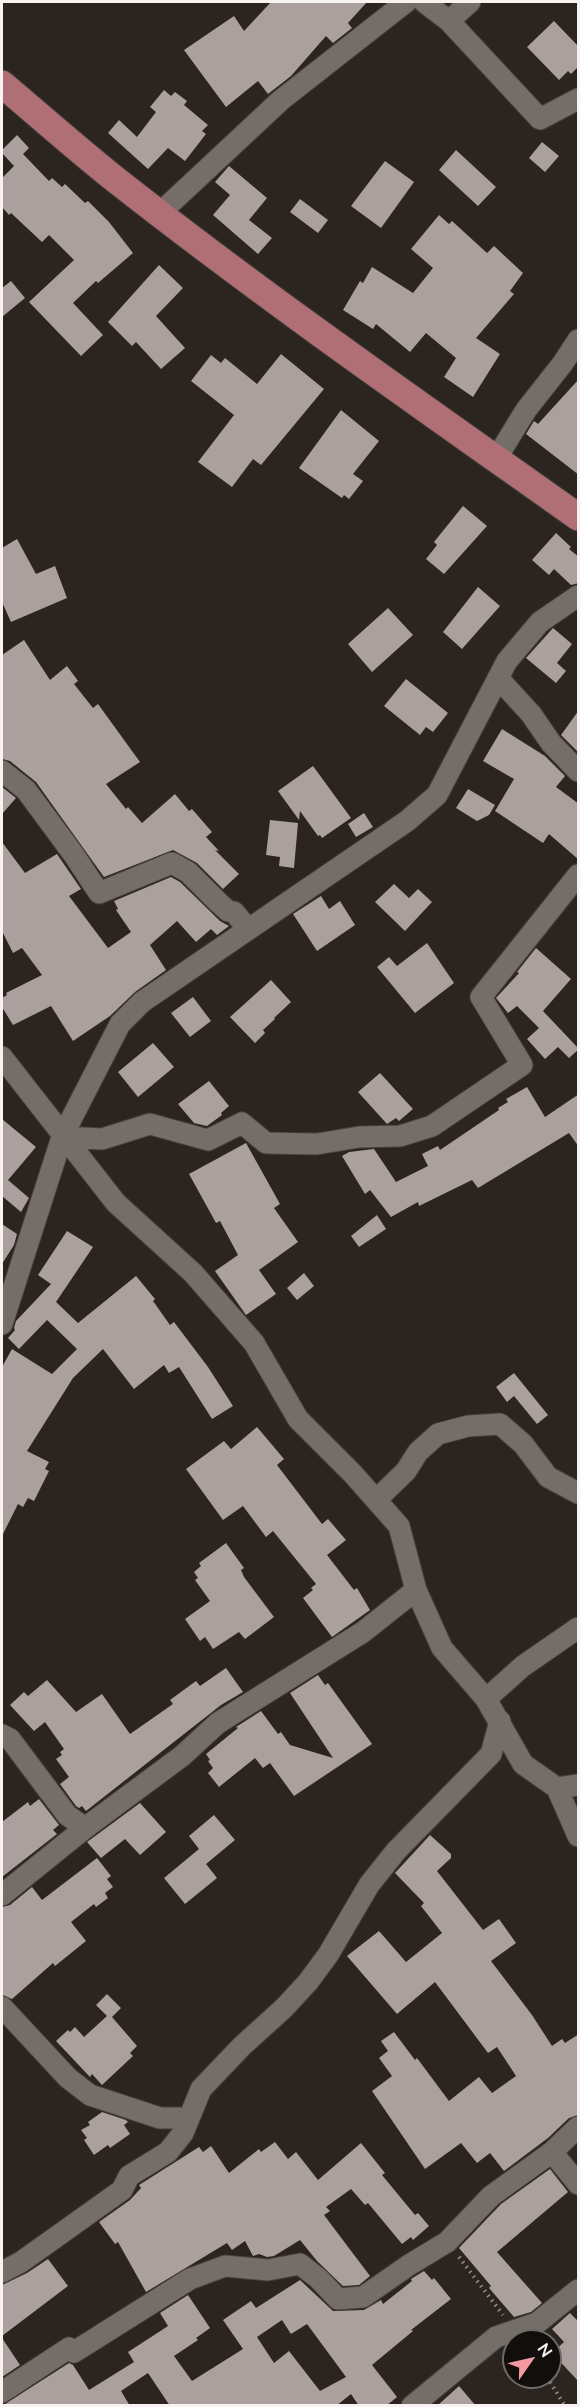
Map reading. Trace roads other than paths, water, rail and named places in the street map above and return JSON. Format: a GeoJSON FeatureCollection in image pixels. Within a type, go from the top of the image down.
{"type":"FeatureCollection","features":[{"type":"Feature","properties":{"kind":"main road"},"geometry":{"type":"LineString","coordinates":[[2,84],[116,180],[323,336],[579,517]]}},
{"type":"Feature","properties":{"kind":"street"},"geometry":{"type":"LineString","coordinates":[[160,213],[281,100],[406,2]]}},
{"type":"Feature","properties":{"kind":"street"},"geometry":{"type":"LineString","coordinates":[[424,2],[449,21],[540,119],[579,99]]}},
{"type":"Feature","properties":{"kind":"street"},"geometry":{"type":"LineString","coordinates":[[449,21],[470,2]]}},
{"type":"Feature","properties":{"kind":"street"},"geometry":{"type":"LineString","coordinates":[[496,459],[526,410],[564,363],[579,340]]}},
{"type":"Feature","properties":{"kind":"street"},"geometry":{"type":"LineString","coordinates":[[2,1323],[62,1137],[120,1024],[142,1002],[407,821],[437,795],[507,661],[540,622],[579,596]]}},
{"type":"Feature","properties":{"kind":"street"},"geometry":{"type":"LineString","coordinates":[[498,678],[531,714],[550,743],[579,771]]}},
{"type":"Feature","properties":{"kind":"street"},"geometry":{"type":"LineString","coordinates":[[2,771],[26,790],[99,893],[172,862],[188,872],[228,911],[234,912],[248,929]]}},
{"type":"Feature","properties":{"kind":"street"},"geometry":{"type":"LineString","coordinates":[[62,1137],[102,1140],[150,1124],[208,1140],[242,1123],[266,1143],[317,1144],[359,1137],[400,1136],[432,1126],[522,1065],[480,997],[579,875]]}},
{"type":"Feature","properties":{"kind":"street"},"geometry":{"type":"LineString","coordinates":[[2,1057],[62,1137],[116,1203],[193,1273],[254,1343],[298,1419],[353,1474],[399,1526],[416,1590],[442,1648],[486,1699],[523,1764]]}},
{"type":"Feature","properties":{"kind":"street"},"geometry":{"type":"LineString","coordinates":[[376,1500],[406,1471],[418,1452],[438,1434],[468,1426],[500,1424],[524,1444],[548,1477],[579,1493]]}},
{"type":"Feature","properties":{"kind":"street"},"geometry":{"type":"LineString","coordinates":[[2,1895],[85,1828],[182,1756],[218,1724],[363,1632],[416,1590]]}},
{"type":"Feature","properties":{"kind":"street"},"geometry":{"type":"LineString","coordinates":[[486,1699],[523,1666],[579,1628]]}},
{"type":"Feature","properties":{"kind":"street"},"geometry":{"type":"LineString","coordinates":[[2,2272],[21,2262],[122,2190],[129,2176],[168,2152],[183,2133],[201,2089],[242,2046],[284,2008],[328,1955],[369,1885],[396,1851],[491,1754],[500,1721]]}},
{"type":"Feature","properties":{"kind":"street"},"geometry":{"type":"LineString","coordinates":[[2,1735],[10,1739],[67,1815],[85,1828]]}},
{"type":"Feature","properties":{"kind":"street"},"geometry":{"type":"LineString","coordinates":[[491,1754],[523,1764],[571,1788],[579,1836]]}},
{"type":"Feature","properties":{"kind":"street"},"geometry":{"type":"LineString","coordinates":[[2,2007],[68,2078],[90,2095],[160,2118],[189,2118]]}},
{"type":"Feature","properties":{"kind":"street"},"geometry":{"type":"LineString","coordinates":[[2,2392],[69,2348],[74,2352],[190,2279],[225,2266],[267,2270],[300,2264],[338,2299],[354,2300],[363,2297],[447,2242],[491,2196],[552,2152],[579,2127]]}},
{"type":"Feature","properties":{"kind":"street"},"geometry":{"type":"LineString","coordinates":[[552,2152],[579,2184]]}},
{"type":"Feature","properties":{"kind":"street"},"geometry":{"type":"LineString","coordinates":[[412,2406],[496,2337],[537,2323],[579,2290]]}}]}
